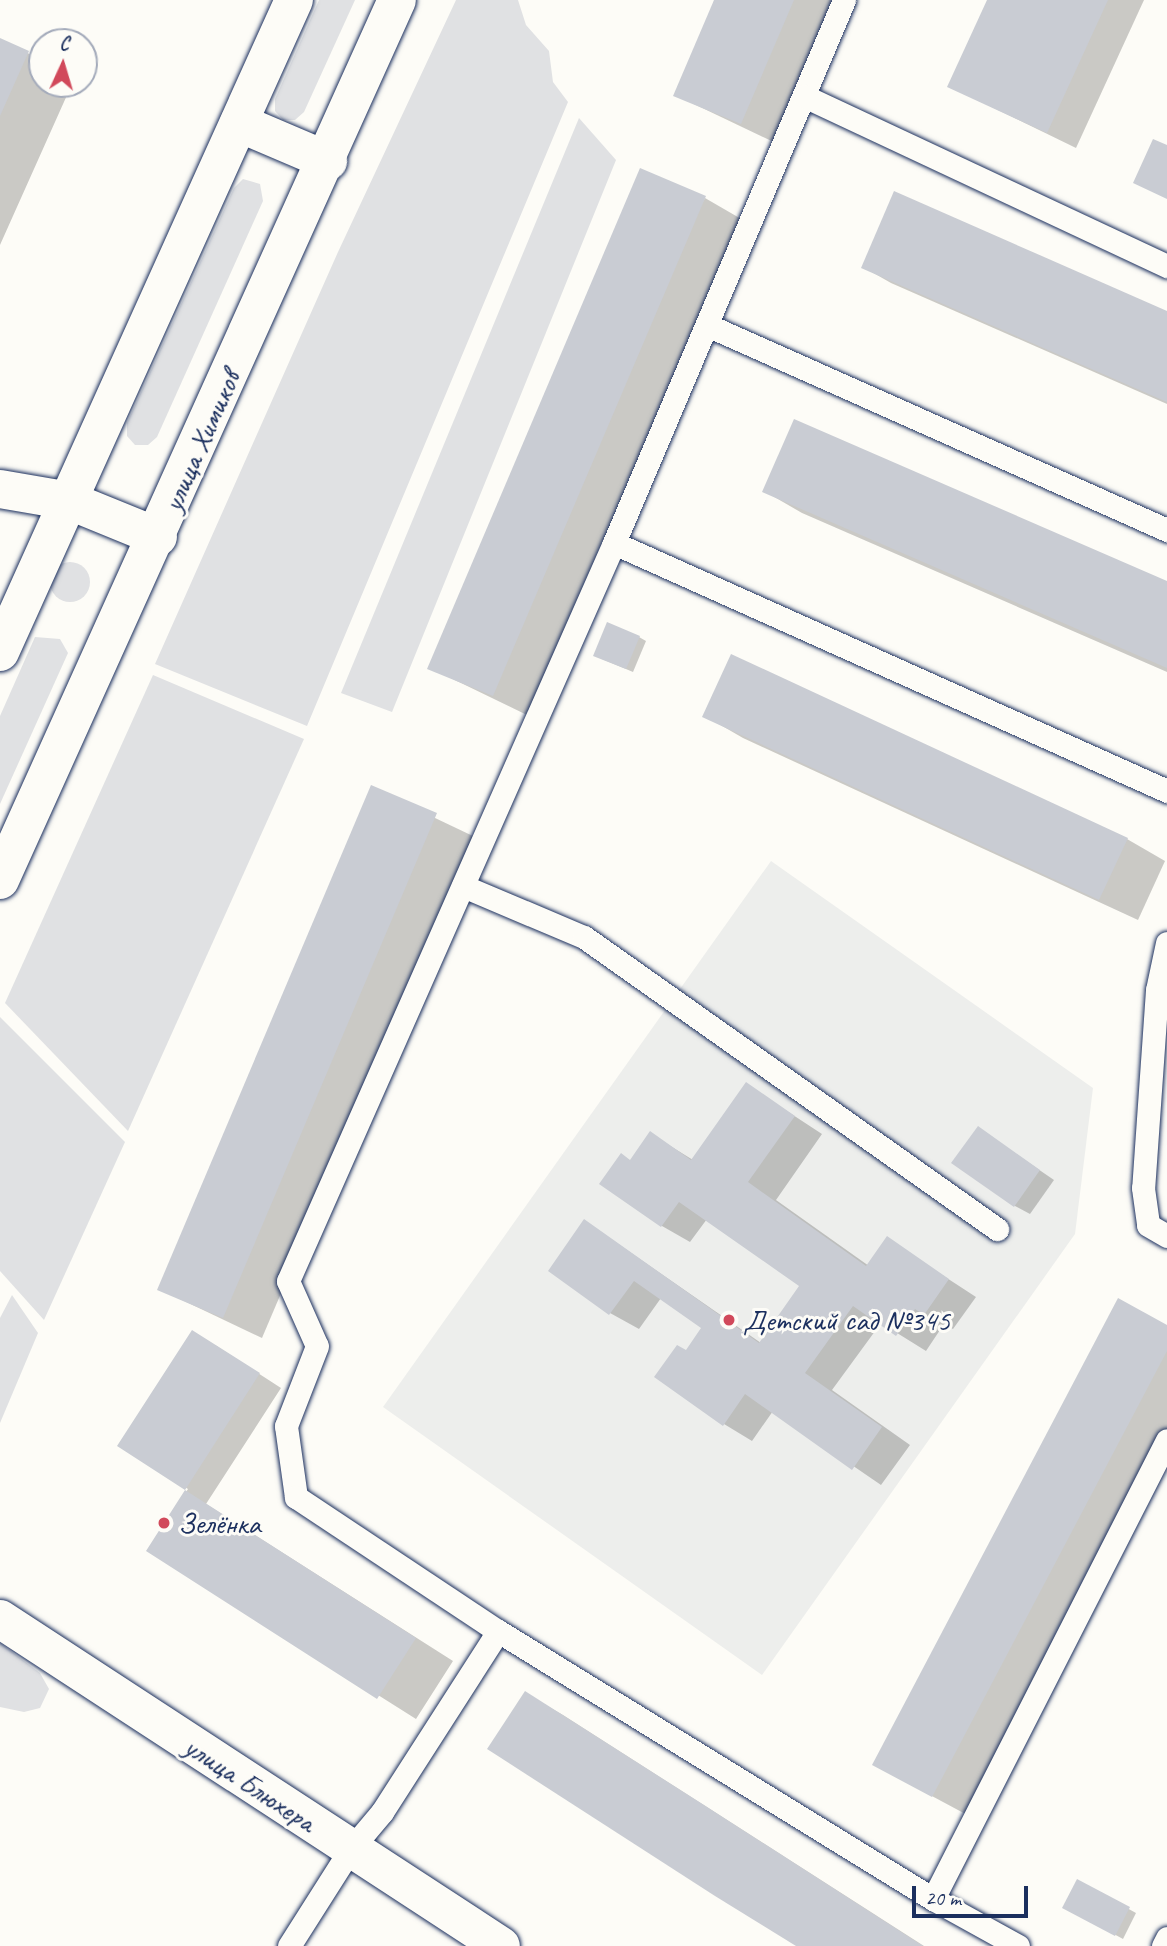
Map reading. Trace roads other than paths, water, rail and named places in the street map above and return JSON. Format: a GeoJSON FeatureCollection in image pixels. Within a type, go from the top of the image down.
{"type":"FeatureCollection","features":[{"type":"Feature","properties":{"kind":"main road"},"geometry":{"type":"LineString","coordinates":[[0,652],[294,0]]}},
{"type":"Feature","properties":{"kind":"main road","name":"улица Химиков"},"geometry":{"type":"LineString","coordinates":[[0,880],[328,161],[397,0]]}},
{"type":"Feature","properties":{"kind":"main road"},"geometry":{"type":"LineString","coordinates":[[239,123],[328,161]]}},
{"type":"Feature","properties":{"kind":"main road"},"geometry":{"type":"LineString","coordinates":[[0,489],[69,501],[158,537]]}},
{"type":"Feature","properties":{"kind":"main road","name":"улица Блюхера"},"geometry":{"type":"LineString","coordinates":[[0,1619],[350,1850],[501,1946]]}},
{"type":"Feature","properties":{"kind":"lane"},"geometry":{"type":"LineString","coordinates":[[844,0],[614,543],[289,1281],[317,1346],[286,1426],[296,1497],[498,1630],[933,1899],[1018,1946]]}},
{"type":"Feature","properties":{"kind":"lane"},"geometry":{"type":"LineString","coordinates":[[804,96],[1167,266]]}},
{"type":"Feature","properties":{"kind":"lane"},"geometry":{"type":"LineString","coordinates":[[707,326],[1167,530]]}},
{"type":"Feature","properties":{"kind":"lane"},"geometry":{"type":"LineString","coordinates":[[614,543],[1167,791]]}},
{"type":"Feature","properties":{"kind":"lane"},"geometry":{"type":"LineString","coordinates":[[463,886],[584,937],[997,1229]]}},
{"type":"Feature","properties":{"kind":"lane"},"geometry":{"type":"LineString","coordinates":[[1167,943],[1157,990],[1143,1188],[1148,1225],[1167,1236]]}},
{"type":"Feature","properties":{"kind":"lane"},"geometry":{"type":"LineString","coordinates":[[933,1899],[1167,1440]]}},
{"type":"Feature","properties":{"kind":"lane"},"geometry":{"type":"LineString","coordinates":[[289,1946],[350,1850],[382,1812],[498,1630]]}},
{"type":"Feature","properties":{"kind":"lane"},"geometry":{"type":"LineString","coordinates":[[1163,1946],[1167,1938]]}},
{"type":"Feature","properties":{"kind":"place","name":"Детский сад №345"},"geometry":{"type":"Point","coordinates":[729,1320]}},
{"type":"Feature","properties":{"kind":"place","name":"Зелёнка"},"geometry":{"type":"Point","coordinates":[164,1523]}}]}
